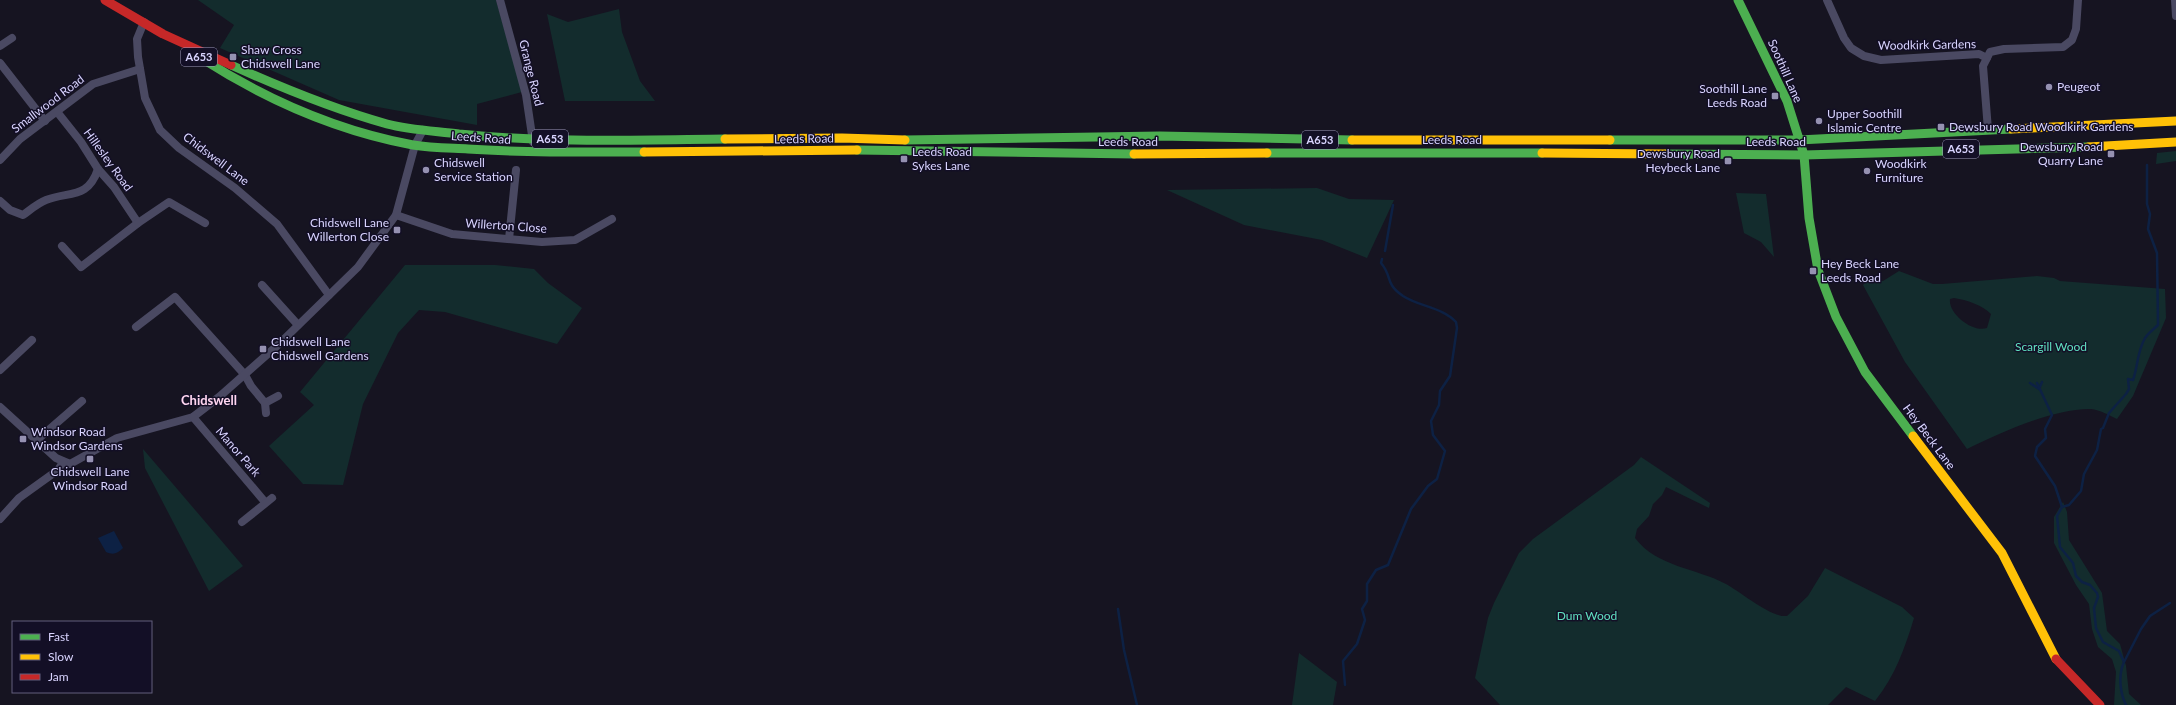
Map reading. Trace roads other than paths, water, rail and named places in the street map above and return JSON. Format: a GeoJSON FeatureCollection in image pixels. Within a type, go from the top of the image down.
{"type":"FeatureCollection","features":[{"type":"Feature","properties":{"kind":"main road","name":"Leeds Road"},"geometry":{"type":"LineString","coordinates":[[105,0],[144,22],[235,80],[280,102],[368,136],[415,145],[532,153],[842,150],[924,153],[1149,154],[1409,152],[1804,155],[2119,146],[2176,142]]}},
{"type":"Feature","properties":{"kind":"main road","name":"Soothill Lane"},"geometry":{"type":"LineString","coordinates":[[1738,0],[1787,101],[1798,140],[1804,155]]}},
{"type":"Feature","properties":{"kind":"main road","name":"Leeds Road"},"geometry":{"type":"LineString","coordinates":[[163,34],[297,95],[388,124],[423,130],[488,136],[570,140],[922,139],[1160,136],[1408,141],[1798,140],[2176,121]]}},
{"type":"Feature","properties":{"kind":"main road"},"geometry":{"type":"LineString","coordinates":[[1988,130],[1989,149]]}},
{"type":"Feature","properties":{"kind":"main road"},"geometry":{"type":"LineString","coordinates":[[922,139],[924,153]]}},
{"type":"Feature","properties":{"kind":"main road"},"geometry":{"type":"LineString","coordinates":[[1408,141],[1409,152]]}},
{"type":"Feature","properties":{"kind":"main road","name":"Hey Beck Lane"},"geometry":{"type":"LineString","coordinates":[[1804,155],[1809,218],[1818,270],[1836,317],[1865,372],[2002,554],[2056,661],[2100,705]]}},
{"type":"Feature","properties":{"kind":"street","name":"Grange Road"},"geometry":{"type":"LineString","coordinates":[[500,0],[526,95],[534,138],[532,153]]}},
{"type":"Feature","properties":{"kind":"street","name":"Woodkirk Gardens"},"geometry":{"type":"LineString","coordinates":[[1827,0],[1844,38],[1851,48],[1864,56],[1881,60],[1979,54],[1987,58]]}},
{"type":"Feature","properties":{"kind":"street","name":"Woodkirk Gardens"},"geometry":{"type":"LineString","coordinates":[[1988,130],[1983,66],[1990,52],[2004,49],[2063,47],[2072,40],[2076,29],[2078,0]]}},
{"type":"Feature","properties":{"kind":"street"},"geometry":{"type":"LineString","coordinates":[[2175,0],[2176,16]]}},
{"type":"Feature","properties":{"kind":"street","name":"Chidswell Lane"},"geometry":{"type":"LineString","coordinates":[[144,22],[137,39],[140,69],[145,98],[160,130],[179,148],[235,188],[277,224],[329,295]]}},
{"type":"Feature","properties":{"kind":"street"},"geometry":{"type":"LineString","coordinates":[[0,46],[12,38]]}},
{"type":"Feature","properties":{"kind":"street"},"geometry":{"type":"LineString","coordinates":[[0,63],[45,121]]}},
{"type":"Feature","properties":{"kind":"street","name":"Smallwood Road"},"geometry":{"type":"LineString","coordinates":[[0,160],[20,139],[58,113],[93,84],[140,69]]}},
{"type":"Feature","properties":{"kind":"street","name":"Hillesley Road"},"geometry":{"type":"LineString","coordinates":[[58,113],[81,142],[98,169],[114,187],[138,223]]}},
{"type":"Feature","properties":{"kind":"street"},"geometry":{"type":"LineString","coordinates":[[0,407],[62,462],[70,464],[130,433],[160,427],[194,417],[245,375],[358,267],[396,216],[415,145],[423,130]]}},
{"type":"Feature","properties":{"kind":"street"},"geometry":{"type":"LineString","coordinates":[[0,201],[10,210],[23,215],[45,201],[61,195],[77,194],[94,180],[98,169]]}},
{"type":"Feature","properties":{"kind":"street"},"geometry":{"type":"LineString","coordinates":[[509,239],[516,170]]}},
{"type":"Feature","properties":{"kind":"street"},"geometry":{"type":"LineString","coordinates":[[62,246],[81,267],[138,223],[169,202],[205,223]]}},
{"type":"Feature","properties":{"kind":"street","name":"Willerton Close"},"geometry":{"type":"LineString","coordinates":[[396,216],[452,234],[542,242],[575,240],[612,218]]}},
{"type":"Feature","properties":{"kind":"street"},"geometry":{"type":"LineString","coordinates":[[262,285],[298,325]]}},
{"type":"Feature","properties":{"kind":"street"},"geometry":{"type":"LineString","coordinates":[[136,327],[175,297],[245,375],[251,386],[265,403],[266,413]]}},
{"type":"Feature","properties":{"kind":"street"},"geometry":{"type":"LineString","coordinates":[[0,370],[32,340]]}},
{"type":"Feature","properties":{"kind":"street"},"geometry":{"type":"LineString","coordinates":[[265,403],[278,396]]}},
{"type":"Feature","properties":{"kind":"street"},"geometry":{"type":"LineString","coordinates":[[37,440],[82,401]]}},
{"type":"Feature","properties":{"kind":"street","name":"Manor Park"},"geometry":{"type":"LineString","coordinates":[[194,417],[268,500],[242,522]]}},
{"type":"Feature","properties":{"kind":"street"},"geometry":{"type":"LineString","coordinates":[[0,518],[19,498],[58,470],[62,462]]}},
{"type":"Feature","properties":{"kind":"water"},"geometry":{"type":"Polygon","coordinates":[[[114,531],[123,548],[117,553],[106,552],[98,538],[114,531]]]}},
{"type":"Feature","properties":{"kind":"waterway"},"geometry":{"type":"LineString","coordinates":[[2062,507],[2069,505],[2081,491],[2084,474],[2097,450],[2101,429],[2103,428],[2109,413],[2129,389],[2128,379],[2133,380],[2142,343],[2148,334],[2158,325],[2157,253],[2148,229],[2150,214],[2147,204],[2147,165]]}},
{"type":"Feature","properties":{"kind":"waterway"},"geometry":{"type":"LineString","coordinates":[[1385,251],[1393,205]]}},
{"type":"Feature","properties":{"kind":"waterway"},"geometry":{"type":"LineString","coordinates":[[1345,685],[1343,661],[1357,644],[1365,620],[1362,609],[1367,601],[1367,584],[1376,570],[1388,565],[1411,509],[1428,486],[1437,479],[1445,451],[1433,435],[1431,421],[1439,405],[1440,391],[1450,376],[1457,328],[1456,322],[1444,313],[1416,303],[1397,291],[1391,284],[1387,272],[1381,263],[1382,259]]}},
{"type":"Feature","properties":{"kind":"waterway"},"geometry":{"type":"LineString","coordinates":[[2030,383],[2039,389],[2042,382]]}},
{"type":"Feature","properties":{"kind":"waterway"},"geometry":{"type":"LineString","coordinates":[[2037,383],[2052,415],[2045,429],[2046,438],[2037,447],[2035,456],[2055,486],[2062,507],[2057,516],[2060,547],[2073,563],[2076,576],[2082,582],[2090,585],[2097,593],[2098,597],[2094,608],[2096,628],[2103,642],[2119,651],[2124,662],[2120,684],[2126,705]]}},
{"type":"Feature","properties":{"kind":"waterway"},"geometry":{"type":"LineString","coordinates":[[2124,662],[2141,629],[2150,616],[2170,603]]}},
{"type":"Feature","properties":{"kind":"waterway"},"geometry":{"type":"LineString","coordinates":[[1118,609],[1124,650],[1137,705]]}},
{"type":"Feature","properties":{"kind":"place","name":"Shaw Cross Chidswell Lane"},"geometry":{"type":"Point","coordinates":[233,57]}},
{"type":"Feature","properties":{"kind":"place","name":"Peugeot"},"geometry":{"type":"Point","coordinates":[2049,87]}},
{"type":"Feature","properties":{"kind":"place","name":"Soothill Lane Leeds Road"},"geometry":{"type":"Point","coordinates":[1775,96]}},
{"type":"Feature","properties":{"kind":"place","name":"Upper Soothill Islamic Centre"},"geometry":{"type":"Point","coordinates":[1819,121]}},
{"type":"Feature","properties":{"kind":"place","name":"Dewsbury Road Woodkirk Gardens"},"geometry":{"type":"Point","coordinates":[1941,127]}},
{"type":"Feature","properties":{"kind":"place","name":"Dewsbury Road Quarry Lane"},"geometry":{"type":"Point","coordinates":[2111,154]}},
{"type":"Feature","properties":{"kind":"place","name":"Leeds Road Sykes Lane"},"geometry":{"type":"Point","coordinates":[904,159]}},
{"type":"Feature","properties":{"kind":"place","name":"Dewsbury Road Heybeck Lane"},"geometry":{"type":"Point","coordinates":[1728,161]}},
{"type":"Feature","properties":{"kind":"place","name":"Chidswell Service Station"},"geometry":{"type":"Point","coordinates":[426,170]}},
{"type":"Feature","properties":{"kind":"place","name":"Woodkirk Furniture"},"geometry":{"type":"Point","coordinates":[1867,171]}},
{"type":"Feature","properties":{"kind":"place","name":"Chidswell Lane Willerton Close"},"geometry":{"type":"Point","coordinates":[397,230]}},
{"type":"Feature","properties":{"kind":"place","name":"Hey Beck Lane Leeds Road"},"geometry":{"type":"Point","coordinates":[1813,271]}},
{"type":"Feature","properties":{"kind":"place","name":"Chidswell Lane Chidswell Gardens"},"geometry":{"type":"Point","coordinates":[263,349]}},
{"type":"Feature","properties":{"kind":"place","name":"Windsor Road Windsor Gardens"},"geometry":{"type":"Point","coordinates":[23,439]}},
{"type":"Feature","properties":{"kind":"place","name":"Chidswell Lane Windsor Road"},"geometry":{"type":"Point","coordinates":[90,459]}},
{"type":"Feature","properties":{"kind":"district","name":"Chidswell"},"geometry":{"type":"Point","coordinates":[209,400]}},
{"type":"Feature","properties":{"kind":"park label","name":"Scargill Wood"},"geometry":{"type":"Point","coordinates":[2051,347]}},
{"type":"Feature","properties":{"kind":"park label","name":"Dum Wood"},"geometry":{"type":"Point","coordinates":[1587,616]}}]}
